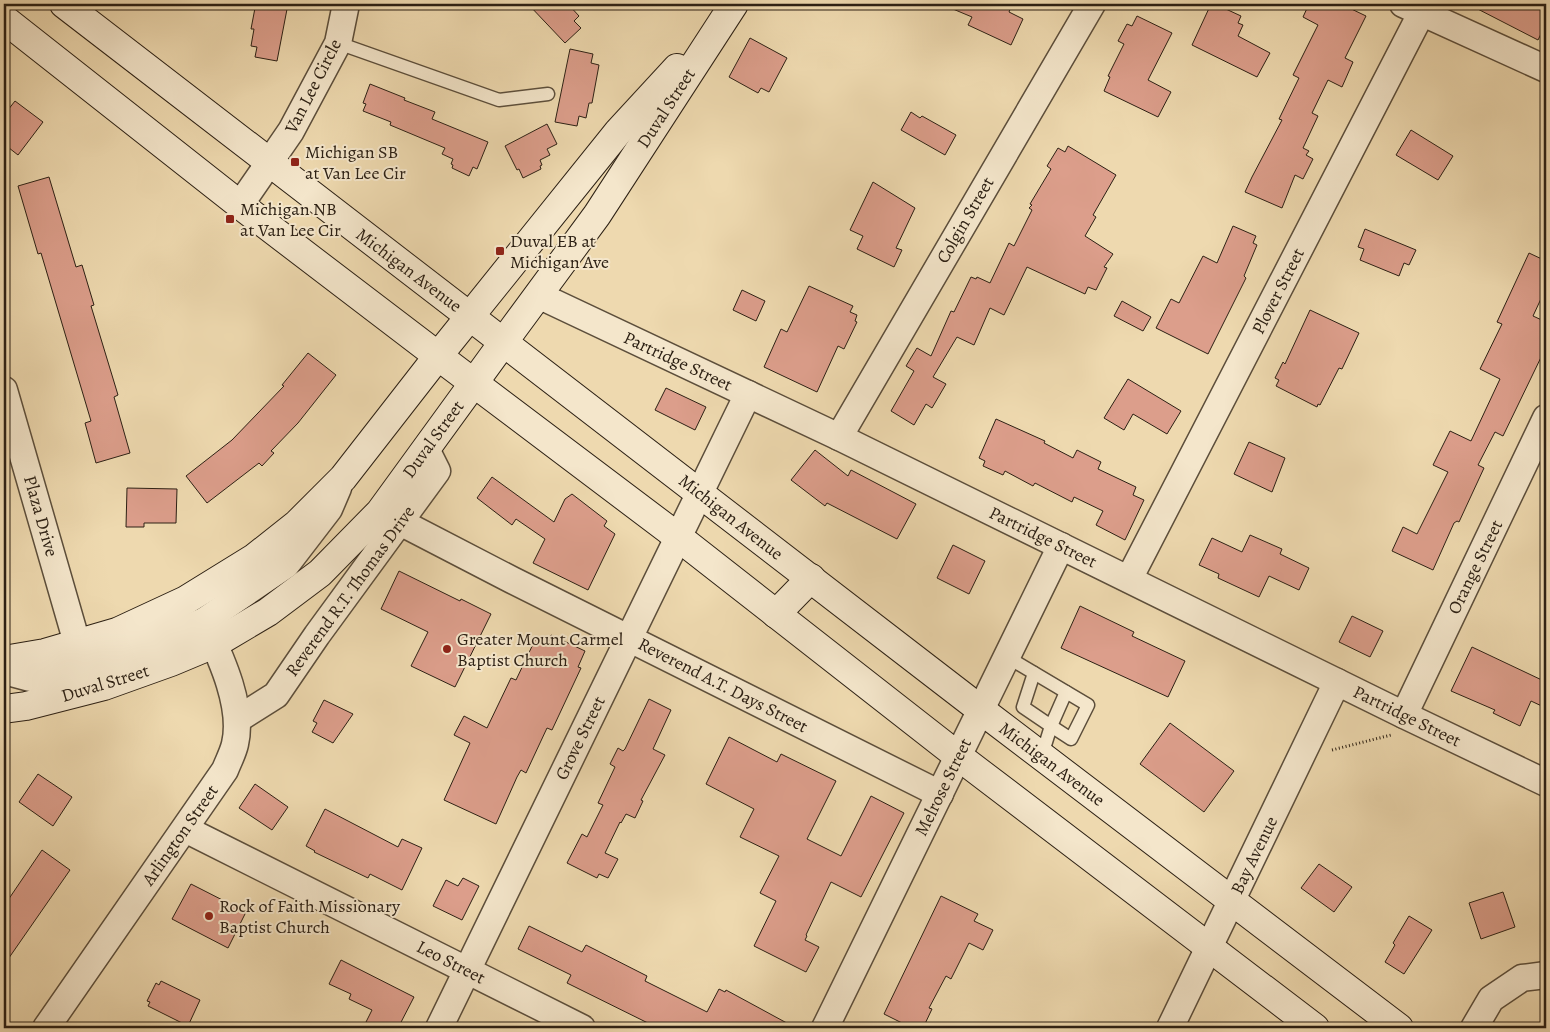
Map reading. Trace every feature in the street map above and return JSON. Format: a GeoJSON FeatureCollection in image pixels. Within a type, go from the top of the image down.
{"type":"FeatureCollection","features":[{"type":"Feature","properties":{"kind":"main road","name":"Michigan Avenue"},"geometry":{"type":"LineString","coordinates":[[64,4],[981,710],[1399,1028]]}},
{"type":"Feature","properties":{"kind":"main road","name":"Duval Street"},"geometry":{"type":"LineString","coordinates":[[4,709],[26,706],[104,686],[171,662],[209,633],[268,612],[320,573],[380,512],[504,343],[596,215],[731,5]]}},
{"type":"Feature","properties":{"kind":"main road","name":"Duval Street"},"geometry":{"type":"LineString","coordinates":[[4,660],[45,653],[117,632],[186,600],[254,558],[297,524],[342,478],[618,132],[731,5]]}},
{"type":"Feature","properties":{"kind":"main road"},"geometry":{"type":"LineString","coordinates":[[4,19],[240,205],[678,537],[958,756],[1315,1028]]}},
{"type":"Feature","properties":{"kind":"main road"},"geometry":{"type":"LineString","coordinates":[[776,614],[811,578]]}},
{"type":"Feature","properties":{"kind":"street","name":"Van Lee Circle"},"geometry":{"type":"LineString","coordinates":[[240,205],[291,132],[338,43],[346,4]]}},
{"type":"Feature","properties":{"kind":"street","name":"Colgin Street"},"geometry":{"type":"LineString","coordinates":[[839,437],[1092,4]]}},
{"type":"Feature","properties":{"kind":"street"},"geometry":{"type":"LineString","coordinates":[[1417,7],[1546,69]]}},
{"type":"Feature","properties":{"kind":"street","name":"Plover Street"},"geometry":{"type":"LineString","coordinates":[[1129,579],[1417,7]]}},
{"type":"Feature","properties":{"kind":"street","name":"Partridge Street"},"geometry":{"type":"LineString","coordinates":[[538,295],[839,437],[1337,682],[1399,724],[1546,783]]}},
{"type":"Feature","properties":{"kind":"street","name":"Plaza Drive"},"geometry":{"type":"LineString","coordinates":[[4,390],[77,643]]}},
{"type":"Feature","properties":{"kind":"street","name":"Grove Street"},"geometry":{"type":"LineString","coordinates":[[439,1028],[748,394]]}},
{"type":"Feature","properties":{"kind":"street","name":"Orange Street"},"geometry":{"type":"LineString","coordinates":[[1399,724],[1546,418]]}},
{"type":"Feature","properties":{"kind":"street","name":"Reverend R.T. Thomas Drive"},"geometry":{"type":"LineString","coordinates":[[238,719],[276,695],[437,471],[426,449]]}},
{"type":"Feature","properties":{"kind":"street"},"geometry":{"type":"LineString","coordinates":[[4,671],[30,678],[68,672],[209,633],[286,565],[329,509],[342,478]]}},
{"type":"Feature","properties":{"kind":"street","name":"Reverend A.T. Days Street"},"geometry":{"type":"LineString","coordinates":[[400,522],[940,794]]}},
{"type":"Feature","properties":{"kind":"street","name":"Melrose Street"},"geometry":{"type":"LineString","coordinates":[[825,1028],[1062,546]]}},
{"type":"Feature","properties":{"kind":"street","name":"Arlington Street"},"geometry":{"type":"LineString","coordinates":[[46,1028],[225,770],[235,745],[238,719],[232,693],[209,633]]}},
{"type":"Feature","properties":{"kind":"street","name":"Bay Avenue"},"geometry":{"type":"LineString","coordinates":[[1170,1028],[1337,682]]}},
{"type":"Feature","properties":{"kind":"street","name":"Leo Street"},"geometry":{"type":"LineString","coordinates":[[184,829],[582,1028]]}},
{"type":"Feature","properties":{"kind":"street"},"geometry":{"type":"LineString","coordinates":[[1474,1028],[1491,1000],[1522,978],[1546,975]]}},
{"type":"Feature","properties":{"kind":"lane"},"geometry":{"type":"LineString","coordinates":[[338,43],[499,100],[548,94]]}},
{"type":"Feature","properties":{"kind":"lane"},"geometry":{"type":"LineString","coordinates":[[1007,657],[1034,673],[1066,692],[1088,705],[1071,739],[1023,707],[1034,673]]}},
{"type":"Feature","properties":{"kind":"lane"},"geometry":{"type":"LineString","coordinates":[[1042,755],[1051,726],[1066,692]]}},
{"type":"Feature","properties":{"kind":"path"},"geometry":{"type":"LineString","coordinates":[[1332,750],[1399,724]]}},
{"type":"Feature","properties":{"kind":"building"},"geometry":{"type":"Polygon","coordinates":[[[260,4],[288,4],[277,61],[255,57],[257,47],[251,46],[254,29],[251,29],[255,8],[259,9],[260,4]]]}},
{"type":"Feature","properties":{"kind":"building"},"geometry":{"type":"Polygon","coordinates":[[[528,4],[568,4],[579,16],[574,21],[581,28],[565,43],[528,4]]]}},
{"type":"Feature","properties":{"kind":"building"},"geometry":{"type":"Polygon","coordinates":[[[941,4],[1012,4],[1009,12],[1023,19],[1011,45],[968,25],[972,17],[941,4]]]}},
{"type":"Feature","properties":{"kind":"building"},"geometry":{"type":"Polygon","coordinates":[[[1211,4],[1241,16],[1238,23],[1243,25],[1238,36],[1270,53],[1257,77],[1192,45],[1211,4]]]}},
{"type":"Feature","properties":{"kind":"building"},"geometry":{"type":"Polygon","coordinates":[[[1309,4],[1341,4],[1366,16],[1345,58],[1353,62],[1342,87],[1328,80],[1312,113],[1318,116],[1303,148],[1309,151],[1306,155],[1313,159],[1303,179],[1295,175],[1282,208],[1245,192],[1282,120],[1279,119],[1299,78],[1293,75],[1318,25],[1303,17],[1309,4]]]}},
{"type":"Feature","properties":{"kind":"building"},"geometry":{"type":"Polygon","coordinates":[[[1468,4],[1539,4],[1546,8],[1546,24],[1538,40],[1468,4]]]}},
{"type":"Feature","properties":{"kind":"building"},"geometry":{"type":"Polygon","coordinates":[[[1137,16],[1172,33],[1148,80],[1171,92],[1158,117],[1104,91],[1110,77],[1108,76],[1124,44],[1118,41],[1127,24],[1132,26],[1137,16]]]}},
{"type":"Feature","properties":{"kind":"building"},"geometry":{"type":"Polygon","coordinates":[[[750,38],[787,58],[769,92],[761,88],[758,93],[729,77],[750,38]]]}},
{"type":"Feature","properties":{"kind":"building"},"geometry":{"type":"Polygon","coordinates":[[[570,49],[593,54],[591,63],[599,65],[592,103],[589,103],[586,118],[579,116],[577,126],[555,122],[570,49]]]}},
{"type":"Feature","properties":{"kind":"building"},"geometry":{"type":"Polygon","coordinates":[[[370,84],[435,112],[432,119],[488,142],[477,169],[473,167],[469,176],[452,168],[453,159],[442,154],[445,148],[390,125],[391,122],[363,111],[366,104],[363,103],[370,84]]]}},
{"type":"Feature","properties":{"kind":"building"},"geometry":{"type":"Polygon","coordinates":[[[15,101],[43,122],[18,155],[4,144],[4,115],[15,101]]]}},
{"type":"Feature","properties":{"kind":"building"},"geometry":{"type":"Polygon","coordinates":[[[911,112],[956,135],[945,155],[901,130],[911,112]]]}},
{"type":"Feature","properties":{"kind":"building"},"geometry":{"type":"Polygon","coordinates":[[[547,124],[557,144],[547,149],[550,155],[540,160],[541,169],[523,178],[505,146],[547,124]]]}},
{"type":"Feature","properties":{"kind":"building"},"geometry":{"type":"Polygon","coordinates":[[[1411,130],[1453,156],[1438,180],[1396,155],[1411,130]]]}},
{"type":"Feature","properties":{"kind":"building"},"geometry":{"type":"Polygon","coordinates":[[[1068,146],[1116,175],[1093,215],[1096,217],[1085,236],[1113,254],[1104,267],[1107,268],[1096,290],[1088,287],[1085,294],[1027,267],[1004,315],[990,308],[974,345],[957,337],[933,377],[946,384],[932,408],[926,404],[914,425],[891,411],[914,371],[906,366],[917,348],[931,356],[951,311],[954,312],[971,277],[976,279],[977,277],[990,283],[1009,243],[1014,246],[1032,210],[1029,208],[1032,205],[1030,204],[1051,169],[1047,166],[1058,148],[1065,152],[1068,146]]]}},
{"type":"Feature","properties":{"kind":"building"},"geometry":{"type":"Polygon","coordinates":[[[49,177],[76,267],[82,265],[94,305],[91,306],[118,395],[114,397],[130,453],[96,463],[85,423],[91,421],[41,253],[38,254],[18,186],[49,177]]]}},
{"type":"Feature","properties":{"kind":"building"},"geometry":{"type":"Polygon","coordinates":[[[873,182],[915,208],[896,248],[902,250],[894,267],[857,249],[863,236],[850,230],[873,182]]]}},
{"type":"Feature","properties":{"kind":"building"},"geometry":{"type":"Polygon","coordinates":[[[1233,226],[1256,236],[1253,243],[1257,245],[1244,276],[1246,278],[1208,354],[1156,328],[1171,299],[1179,303],[1203,256],[1217,263],[1233,226]]]}},
{"type":"Feature","properties":{"kind":"building"},"geometry":{"type":"Polygon","coordinates":[[[1365,229],[1416,250],[1409,265],[1404,263],[1399,276],[1360,260],[1364,249],[1358,247],[1365,229]]]}},
{"type":"Feature","properties":{"kind":"building"},"geometry":{"type":"Polygon","coordinates":[[[1529,253],[1546,261],[1546,288],[1533,316],[1546,322],[1546,347],[1503,436],[1495,432],[1478,465],[1484,468],[1459,522],[1454,523],[1433,570],[1392,551],[1403,527],[1417,534],[1448,472],[1433,465],[1450,431],[1471,441],[1500,379],[1480,369],[1502,324],[1497,322],[1529,253]]]}},
{"type":"Feature","properties":{"kind":"building"},"geometry":{"type":"Polygon","coordinates":[[[809,286],[853,306],[850,312],[857,315],[855,321],[857,322],[844,349],[838,346],[817,392],[764,367],[781,329],[787,332],[809,286]]]}},
{"type":"Feature","properties":{"kind":"building"},"geometry":{"type":"Polygon","coordinates":[[[742,290],[765,301],[756,321],[733,310],[742,290]]]}},
{"type":"Feature","properties":{"kind":"building"},"geometry":{"type":"Polygon","coordinates":[[[1122,301],[1151,317],[1143,331],[1114,316],[1122,301]]]}},
{"type":"Feature","properties":{"kind":"building"},"geometry":{"type":"Polygon","coordinates":[[[1310,310],[1359,333],[1342,369],[1339,368],[1320,405],[1318,404],[1317,407],[1276,386],[1279,380],[1275,378],[1283,362],[1285,364],[1310,310]]]}},
{"type":"Feature","properties":{"kind":"building"},"geometry":{"type":"Polygon","coordinates":[[[308,353],[336,375],[298,423],[271,451],[274,453],[262,466],[259,463],[207,503],[186,476],[232,440],[284,386],[282,385],[308,353]]]}},
{"type":"Feature","properties":{"kind":"building"},"geometry":{"type":"Polygon","coordinates":[[[1128,379],[1181,411],[1167,434],[1133,414],[1124,430],[1104,418],[1128,379]]]}},
{"type":"Feature","properties":{"kind":"building"},"geometry":{"type":"Polygon","coordinates":[[[666,388],[706,407],[695,430],[655,410],[666,388]]]}},
{"type":"Feature","properties":{"kind":"building"},"geometry":{"type":"Polygon","coordinates":[[[996,419],[1045,441],[1044,443],[1073,458],[1077,450],[1101,462],[1098,469],[1136,487],[1133,495],[1144,500],[1125,540],[1096,525],[1103,511],[1074,497],[1072,502],[1035,483],[1033,486],[1005,471],[1003,475],[983,466],[985,461],[979,458],[996,419]]]}},
{"type":"Feature","properties":{"kind":"building"},"geometry":{"type":"Polygon","coordinates":[[[1249,442],[1285,458],[1272,492],[1234,474],[1249,442]]]}},
{"type":"Feature","properties":{"kind":"building"},"geometry":{"type":"Polygon","coordinates":[[[815,450],[848,476],[851,470],[916,504],[897,539],[827,503],[825,506],[791,480],[815,450]]]}},
{"type":"Feature","properties":{"kind":"building"},"geometry":{"type":"Polygon","coordinates":[[[492,477],[554,522],[565,499],[572,494],[607,521],[604,526],[615,534],[588,590],[533,563],[545,539],[516,519],[512,525],[477,498],[492,477]]]}},
{"type":"Feature","properties":{"kind":"building"},"geometry":{"type":"Polygon","coordinates":[[[127,488],[177,489],[176,523],[144,523],[144,527],[126,527],[127,488]]]}},
{"type":"Feature","properties":{"kind":"building"},"geometry":{"type":"Polygon","coordinates":[[[1250,535],[1282,549],[1280,554],[1309,568],[1299,590],[1269,576],[1259,597],[1218,578],[1219,574],[1199,565],[1212,538],[1242,552],[1250,535]]]}},
{"type":"Feature","properties":{"kind":"building"},"geometry":{"type":"Polygon","coordinates":[[[953,545],[985,561],[969,594],[937,578],[953,545]]]}},
{"type":"Feature","properties":{"kind":"building","name":"Greater Mount Carmel Baptist Church"},"geometry":{"type":"Polygon","coordinates":[[[399,571],[491,614],[455,687],[411,666],[428,632],[381,609],[399,571]]]}},
{"type":"Feature","properties":{"kind":"building"},"geometry":{"type":"Polygon","coordinates":[[[1080,606],[1134,632],[1132,636],[1185,661],[1168,697],[1061,648],[1080,606]]]}},
{"type":"Feature","properties":{"kind":"building"},"geometry":{"type":"Polygon","coordinates":[[[1352,616],[1383,631],[1370,657],[1339,642],[1352,616]]]}},
{"type":"Feature","properties":{"kind":"building"},"geometry":{"type":"Polygon","coordinates":[[[551,635],[585,651],[578,667],[581,668],[552,730],[547,728],[526,773],[521,770],[496,824],[444,800],[470,743],[454,735],[464,716],[487,728],[511,678],[516,680],[535,640],[547,645],[551,635]]]}},
{"type":"Feature","properties":{"kind":"building"},"geometry":{"type":"Polygon","coordinates":[[[1472,647],[1546,682],[1546,708],[1531,701],[1520,726],[1493,713],[1495,710],[1451,691],[1472,647]]]}},
{"type":"Feature","properties":{"kind":"building"},"geometry":{"type":"Polygon","coordinates":[[[649,699],[671,710],[653,749],[665,755],[641,800],[643,801],[635,818],[626,814],[605,853],[618,859],[608,878],[599,874],[597,878],[567,863],[582,834],[587,837],[603,805],[598,803],[615,767],[610,764],[618,748],[623,751],[625,749],[649,699]]]}},
{"type":"Feature","properties":{"kind":"building"},"geometry":{"type":"Polygon","coordinates":[[[324,700],[353,714],[333,743],[312,732],[317,723],[313,721],[324,700]]]}},
{"type":"Feature","properties":{"kind":"building"},"geometry":{"type":"Polygon","coordinates":[[[1170,723],[1234,771],[1204,812],[1140,764],[1170,723]]]}},
{"type":"Feature","properties":{"kind":"building"},"geometry":{"type":"Polygon","coordinates":[[[729,737],[777,762],[781,754],[836,781],[807,839],[841,856],[871,796],[904,813],[861,897],[831,882],[806,935],[805,940],[819,947],[806,972],[754,946],[776,901],[760,893],[779,856],[740,837],[754,809],[706,784],[729,737]]]}},
{"type":"Feature","properties":{"kind":"building"},"geometry":{"type":"Polygon","coordinates":[[[38,774],[72,797],[53,826],[19,802],[38,774]]]}},
{"type":"Feature","properties":{"kind":"building"},"geometry":{"type":"Polygon","coordinates":[[[255,784],[288,807],[272,830],[239,808],[255,784]]]}},
{"type":"Feature","properties":{"kind":"building"},"geometry":{"type":"Polygon","coordinates":[[[325,809],[398,847],[402,839],[422,848],[402,890],[370,874],[368,878],[314,852],[306,846],[325,809]]]}},
{"type":"Feature","properties":{"kind":"building"},"geometry":{"type":"Polygon","coordinates":[[[42,850],[70,870],[4,965],[4,906],[42,850]]]}},
{"type":"Feature","properties":{"kind":"building"},"geometry":{"type":"Polygon","coordinates":[[[1319,864],[1352,887],[1334,912],[1301,888],[1319,864]]]}},
{"type":"Feature","properties":{"kind":"building"},"geometry":{"type":"Polygon","coordinates":[[[463,878],[479,886],[462,920],[433,906],[446,880],[458,886],[463,878]]]}},
{"type":"Feature","properties":{"kind":"building","name":"Rock of Faith Missionary Baptist Church"},"geometry":{"type":"Polygon","coordinates":[[[191,884],[246,912],[228,948],[172,919],[191,884]]]}},
{"type":"Feature","properties":{"kind":"building"},"geometry":{"type":"Polygon","coordinates":[[[1503,892],[1515,927],[1481,939],[1469,903],[1503,892]]]}},
{"type":"Feature","properties":{"kind":"building"},"geometry":{"type":"Polygon","coordinates":[[[941,896],[978,914],[974,921],[993,930],[983,950],[969,943],[951,979],[946,976],[929,1008],[932,1009],[923,1028],[912,1028],[884,1014],[941,896]]]}},
{"type":"Feature","properties":{"kind":"building"},"geometry":{"type":"Polygon","coordinates":[[[1409,916],[1432,930],[1404,974],[1385,962],[1395,945],[1393,943],[1409,916]]]}},
{"type":"Feature","properties":{"kind":"building"},"geometry":{"type":"Polygon","coordinates":[[[529,926],[582,952],[586,945],[647,976],[645,981],[707,1012],[719,989],[725,992],[726,990],[796,1028],[658,1028],[567,983],[571,975],[518,949],[529,926]]]}},
{"type":"Feature","properties":{"kind":"building"},"geometry":{"type":"Polygon","coordinates":[[[341,960],[414,997],[398,1028],[363,1028],[372,1010],[349,999],[351,994],[329,984],[341,960]]]}},
{"type":"Feature","properties":{"kind":"building"},"geometry":{"type":"Polygon","coordinates":[[[161,981],[200,1000],[188,1026],[148,1006],[150,1002],[147,1001],[156,983],[159,985],[161,981]]]}},
{"type":"Feature","properties":{"kind":"place","name":"Michigan SB at Van Lee Cir"},"geometry":{"type":"Point","coordinates":[295,162]}},
{"type":"Feature","properties":{"kind":"place","name":"Michigan NB at Van Lee Cir"},"geometry":{"type":"Point","coordinates":[230,219]}},
{"type":"Feature","properties":{"kind":"place","name":"Duval EB at Michigan Ave"},"geometry":{"type":"Point","coordinates":[500,251]}},
{"type":"Feature","properties":{"kind":"place","name":"Greater Mount Carmel Baptist Church"},"geometry":{"type":"Point","coordinates":[447,649]}},
{"type":"Feature","properties":{"kind":"place","name":"Rock of Faith Missionary Baptist Church"},"geometry":{"type":"Point","coordinates":[209,916]}}]}
